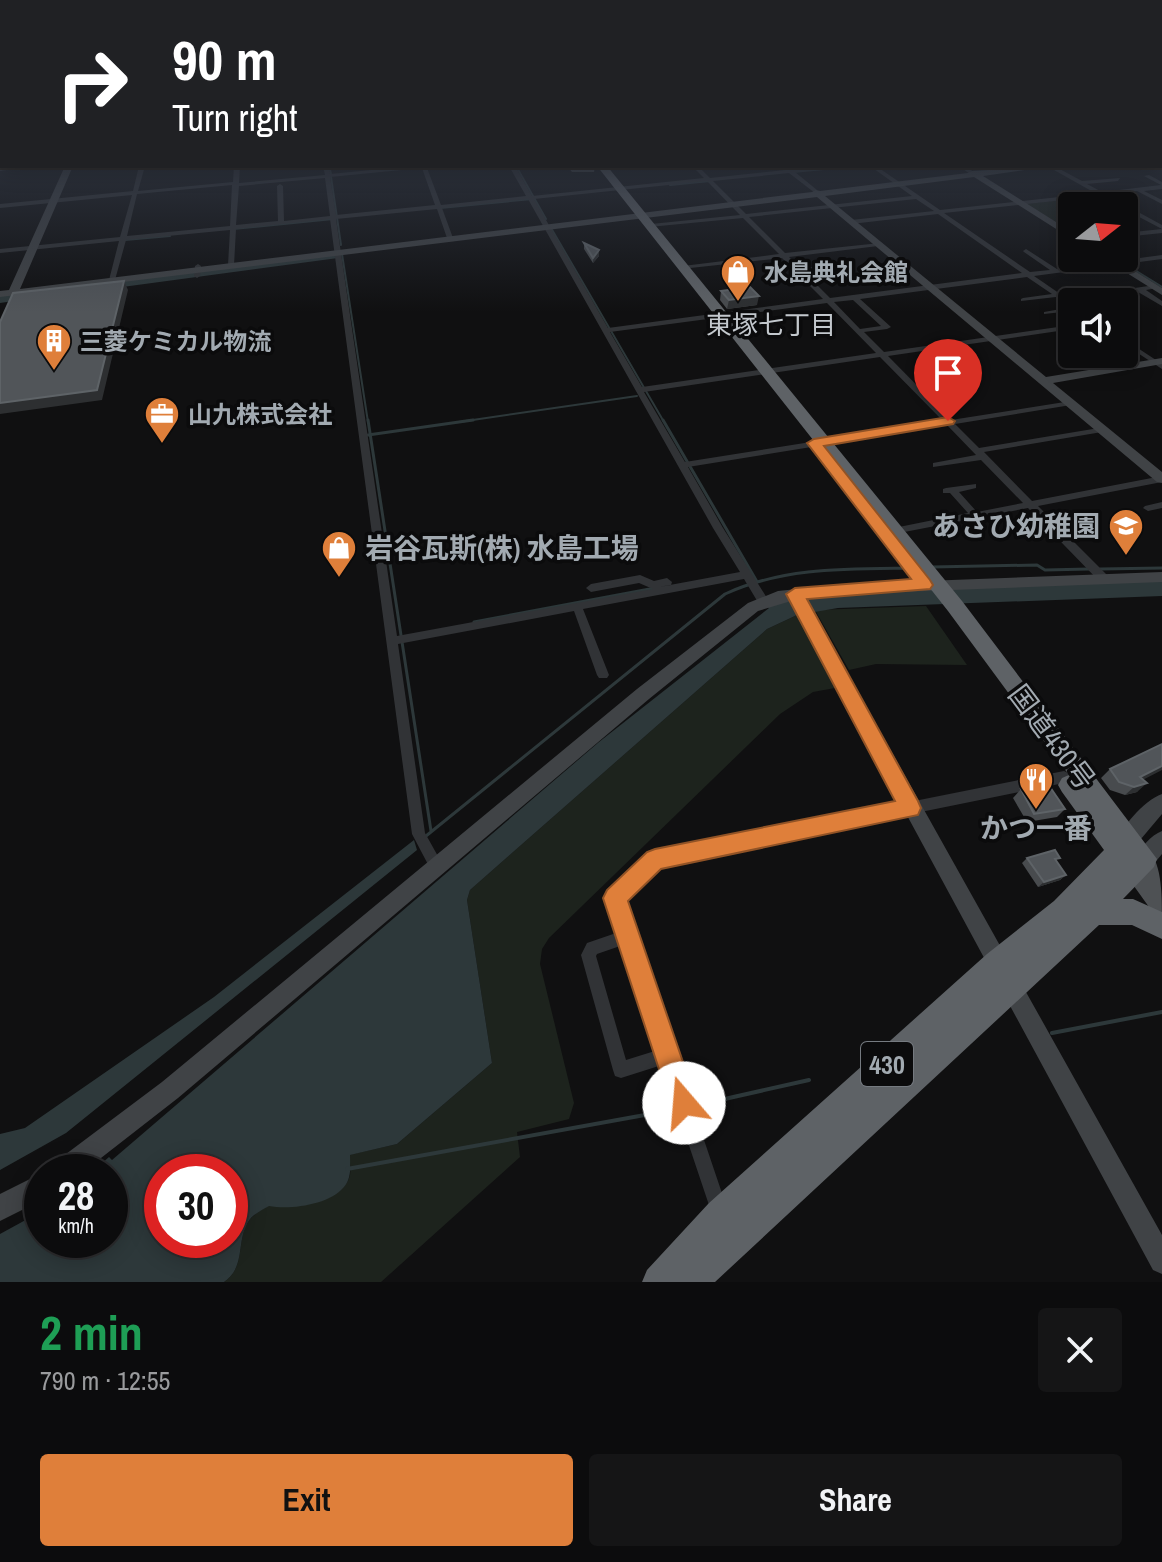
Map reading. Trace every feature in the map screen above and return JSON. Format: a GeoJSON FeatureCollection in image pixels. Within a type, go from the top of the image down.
{"type":"FeatureCollection","features":[{"type":"Feature","properties":{"kind":"highway","name":"国道430号"},"geometry":{"type":"LineString","coordinates":[[618,192],[930,583],[1142,857]]}},
{"type":"Feature","properties":{"kind":"highway","name":"国道430号"},"geometry":{"type":"LineString","coordinates":[[636,213],[651,226],[717,315]]}},
{"type":"Feature","properties":{"kind":"highway","name":"国道430号"},"geometry":{"type":"LineString","coordinates":[[818,443],[894,531],[1064,777],[1142,857]]}},
{"type":"Feature","properties":{"kind":"highway","name":"430"},"geometry":{"type":"LineString","coordinates":[[1003,976],[1095,912],[1142,857]]}},
{"type":"Feature","properties":{"kind":"highway","name":"430"},"geometry":{"type":"LineString","coordinates":[[659,1282],[728,1226],[1003,976],[1063,910],[1142,857]]}},
{"type":"Feature","properties":{"kind":"highway"},"geometry":{"type":"LineString","coordinates":[[1095,912],[1133,912],[1162,926]]}},
{"type":"Feature","properties":{"kind":"highway","name":"430"},"geometry":{"type":"LineString","coordinates":[[691,1282],[728,1226]]}},
{"type":"Feature","properties":{"kind":"main road"},"geometry":{"type":"LineString","coordinates":[[1142,857],[1162,906]]}},
{"type":"Feature","properties":{"kind":"street"},"geometry":{"type":"LineString","coordinates":[[14,291],[58,192]]}},
{"type":"Feature","properties":{"kind":"street"},"geometry":{"type":"LineString","coordinates":[[0,206],[158,192]]}},
{"type":"Feature","properties":{"kind":"street"},"geometry":{"type":"LineString","coordinates":[[231,264],[235,192]]}},
{"type":"Feature","properties":{"kind":"street"},"geometry":{"type":"LineString","coordinates":[[280,192],[281,223]]}},
{"type":"Feature","properties":{"kind":"street"},"geometry":{"type":"LineString","coordinates":[[331,192],[398,640],[421,840],[437,867]]}},
{"type":"Feature","properties":{"kind":"street"},"geometry":{"type":"LineString","coordinates":[[434,192],[449,236]]}},
{"type":"Feature","properties":{"kind":"street"},"geometry":{"type":"LineString","coordinates":[[529,192],[750,581]]}},
{"type":"Feature","properties":{"kind":"street"},"geometry":{"type":"LineString","coordinates":[[0,251],[590,192]]}},
{"type":"Feature","properties":{"kind":"street"},"geometry":{"type":"LineString","coordinates":[[721,192],[1104,579]]}},
{"type":"Feature","properties":{"kind":"street"},"geometry":{"type":"LineString","coordinates":[[0,292],[198,271],[337,250],[817,192],[1162,479]]}},
{"type":"Feature","properties":{"kind":"street"},"geometry":{"type":"LineString","coordinates":[[911,192],[1058,295]]}},
{"type":"Feature","properties":{"kind":"street"},"geometry":{"type":"LineString","coordinates":[[1001,192],[1058,227]]}},
{"type":"Feature","properties":{"kind":"street"},"geometry":{"type":"LineString","coordinates":[[1144,192],[1162,202]]}},
{"type":"Feature","properties":{"kind":"street"},"geometry":{"type":"LineString","coordinates":[[112,279],[136,194]]}},
{"type":"Feature","properties":{"kind":"street"},"geometry":{"type":"LineString","coordinates":[[651,226],[918,197]]}},
{"type":"Feature","properties":{"kind":"street"},"geometry":{"type":"LineString","coordinates":[[851,222],[1058,198]]}},
{"type":"Feature","properties":{"kind":"street"},"geometry":{"type":"LineString","coordinates":[[1138,215],[1162,229]]}},
{"type":"Feature","properties":{"kind":"street"},"geometry":{"type":"LineString","coordinates":[[1138,233],[1162,229]]}},
{"type":"Feature","properties":{"kind":"street"},"geometry":{"type":"LineString","coordinates":[[683,268],[878,244]]}},
{"type":"Feature","properties":{"kind":"street"},"geometry":{"type":"LineString","coordinates":[[1026,251],[1056,271]]}},
{"type":"Feature","properties":{"kind":"street"},"geometry":{"type":"LineString","coordinates":[[1138,259],[1162,257]]}},
{"type":"Feature","properties":{"kind":"street"},"geometry":{"type":"LineString","coordinates":[[799,270],[843,265]]}},
{"type":"Feature","properties":{"kind":"street"},"geometry":{"type":"LineString","coordinates":[[609,329],[1056,271]]}},
{"type":"Feature","properties":{"kind":"street"},"geometry":{"type":"LineString","coordinates":[[1130,272],[1158,289]]}},
{"type":"Feature","properties":{"kind":"street"},"geometry":{"type":"LineString","coordinates":[[1139,289],[1158,289]]}},
{"type":"Feature","properties":{"kind":"street"},"geometry":{"type":"LineString","coordinates":[[1139,289],[1162,304]]}},
{"type":"Feature","properties":{"kind":"street"},"geometry":{"type":"LineString","coordinates":[[1023,300],[1058,295]]}},
{"type":"Feature","properties":{"kind":"street"},"geometry":{"type":"LineString","coordinates":[[854,297],[887,327],[859,331]]}},
{"type":"Feature","properties":{"kind":"street"},"geometry":{"type":"LineString","coordinates":[[1046,313],[1058,310]]}},
{"type":"Feature","properties":{"kind":"street"},"geometry":{"type":"LineString","coordinates":[[643,390],[1058,329]]}},
{"type":"Feature","properties":{"kind":"street"},"geometry":{"type":"LineString","coordinates":[[1138,350],[1159,363]]}},
{"type":"Feature","properties":{"kind":"street"},"geometry":{"type":"LineString","coordinates":[[1043,381],[1159,363]]}},
{"type":"Feature","properties":{"kind":"street"},"geometry":{"type":"LineString","coordinates":[[686,464],[1071,403]]}},
{"type":"Feature","properties":{"kind":"street"},"geometry":{"type":"LineString","coordinates":[[936,465],[1102,429]]}},
{"type":"Feature","properties":{"kind":"street"},"geometry":{"type":"LineString","coordinates":[[894,531],[1162,479]]}},
{"type":"Feature","properties":{"kind":"street"},"geometry":{"type":"LineString","coordinates":[[973,486],[949,490],[975,515]]}},
{"type":"Feature","properties":{"kind":"street"},"geometry":{"type":"LineString","coordinates":[[1148,508],[1162,505]]}},
{"type":"Feature","properties":{"kind":"street"},"geometry":{"type":"LineString","coordinates":[[591,588],[640,579],[653,585],[750,581],[799,602],[930,583],[1162,577]]}},
{"type":"Feature","properties":{"kind":"street"},"geometry":{"type":"LineString","coordinates":[[398,640],[577,606],[750,581]]}},
{"type":"Feature","properties":{"kind":"street"},"geometry":{"type":"LineString","coordinates":[[86,1154],[170,1090],[643,694],[750,581]]}},
{"type":"Feature","properties":{"kind":"street"},"geometry":{"type":"LineString","coordinates":[[799,602],[1162,1261]]}},
{"type":"Feature","properties":{"kind":"street"},"geometry":{"type":"LineString","coordinates":[[577,606],[603,675]]}},
{"type":"Feature","properties":{"kind":"street"},"geometry":{"type":"LineString","coordinates":[[728,1226],[615,898],[655,859],[1064,777]]}},
{"type":"Feature","properties":{"kind":"street"},"geometry":{"type":"LineString","coordinates":[[1142,857],[1162,802]]}},
{"type":"Feature","properties":{"kind":"street"},"geometry":{"type":"LineString","coordinates":[[628,936],[592,948],[588,955],[621,1070],[668,1055]]}},
{"type":"Feature","properties":{"kind":"street"},"geometry":{"type":"LineString","coordinates":[[0,1208],[24,1195]]}},
{"type":"Feature","properties":{"kind":"shaded area"},"geometry":{"type":"Polygon","coordinates":[[[1058,200],[1058,223],[1027,204],[1058,200]]]}},
{"type":"Feature","properties":{"kind":"shaded area"},"geometry":{"type":"Polygon","coordinates":[[[1162,581],[1162,596],[838,608],[797,615],[767,629],[470,890],[467,900],[492,1063],[397,1144],[350,1155],[347,1183],[329,1198],[298,1206],[269,1206],[248,1222],[248,1154],[144,1154],[144,1258],[239,1258],[231,1276],[224,1282],[0,1282],[0,1234],[24,1221],[24,1258],[128,1258],[128,1154],[119,1154],[599,742],[769,608],[767,606],[810,596],[1162,581]]]}},
{"type":"Feature","properties":{"kind":"shaded area"},"geometry":{"type":"Polygon","coordinates":[[[926,606],[967,665],[876,664],[849,670],[815,610],[926,606]]]}},
{"type":"Feature","properties":{"kind":"shaded area"},"geometry":{"type":"Polygon","coordinates":[[[797,615],[835,688],[813,692],[780,714],[549,938],[542,949],[540,964],[574,1103],[569,1119],[517,1132],[520,1157],[381,1282],[224,1282],[231,1276],[239,1258],[248,1258],[248,1222],[255,1215],[269,1205],[303,1205],[338,1192],[346,1185],[350,1175],[349,1155],[397,1144],[492,1063],[467,900],[470,890],[767,629],[797,615]]]}},
{"type":"Feature","properties":{"kind":"shaded area"},"geometry":{"type":"Polygon","coordinates":[[[414,840],[417,850],[66,1133],[0,1170],[0,1134],[25,1128],[214,997],[414,840]]]}},
{"type":"Feature","properties":{"kind":"building"},"geometry":{"type":"Polygon","coordinates":[[[584,243],[599,250],[593,258],[584,243]]]}},
{"type":"Feature","properties":{"kind":"building","name":"三菱ケミカル物流"},"geometry":{"type":"Polygon","coordinates":[[[124,281],[97,390],[0,403],[0,322],[13,293],[124,281]]]}},
{"type":"Feature","properties":{"kind":"building"},"geometry":{"type":"Polygon","coordinates":[[[750,287],[759,296],[729,300],[721,291],[750,287]]]}},
{"type":"Feature","properties":{"kind":"building"},"geometry":{"type":"Polygon","coordinates":[[[1162,744],[1162,766],[1140,777],[1147,783],[1134,787],[1119,782],[1110,769],[1162,744]]]}},
{"type":"Feature","properties":{"kind":"building"},"geometry":{"type":"Polygon","coordinates":[[[1048,784],[1065,809],[1034,814],[1021,789],[1048,784]]]}},
{"type":"Feature","properties":{"kind":"building"},"geometry":{"type":"Polygon","coordinates":[[[1055,850],[1060,858],[1055,859],[1066,875],[1044,882],[1027,858],[1055,850]]]}},
{"type":"Feature","properties":{"kind":"waterway"},"geometry":{"type":"LineString","coordinates":[[333,192],[341,245]]}},
{"type":"Feature","properties":{"kind":"waterway"},"geometry":{"type":"LineString","coordinates":[[531,192],[546,219]]}},
{"type":"Feature","properties":{"kind":"waterway"},"geometry":{"type":"LineString","coordinates":[[440,208],[532,199]]}},
{"type":"Feature","properties":{"kind":"waterway"},"geometry":{"type":"LineString","coordinates":[[233,229],[333,219]]}},
{"type":"Feature","properties":{"kind":"waterway"},"geometry":{"type":"LineString","coordinates":[[551,228],[664,422]]}},
{"type":"Feature","properties":{"kind":"waterway"},"geometry":{"type":"LineString","coordinates":[[125,240],[170,236]]}},
{"type":"Feature","properties":{"kind":"waterway"},"geometry":{"type":"LineString","coordinates":[[342,254],[368,422]]}},
{"type":"Feature","properties":{"kind":"waterway"},"geometry":{"type":"LineString","coordinates":[[100,286],[334,256]]}},
{"type":"Feature","properties":{"kind":"waterway"},"geometry":{"type":"LineString","coordinates":[[1138,272],[1162,287]]}},
{"type":"Feature","properties":{"kind":"waterway"},"geometry":{"type":"LineString","coordinates":[[0,299],[37,294]]}},
{"type":"Feature","properties":{"kind":"waterway"},"geometry":{"type":"LineString","coordinates":[[459,422],[637,396]]}},
{"type":"Feature","properties":{"kind":"waterway"},"geometry":{"type":"LineString","coordinates":[[368,420],[370,435]]}},
{"type":"Feature","properties":{"kind":"waterway"},"geometry":{"type":"LineString","coordinates":[[459,422],[473,420]]}},
{"type":"Feature","properties":{"kind":"waterway"},"geometry":{"type":"LineString","coordinates":[[663,420],[756,580]]}},
{"type":"Feature","properties":{"kind":"waterway"},"geometry":{"type":"LineString","coordinates":[[370,435],[459,422]]}},
{"type":"Feature","properties":{"kind":"waterway"},"geometry":{"type":"LineString","coordinates":[[370,435],[431,831]]}},
{"type":"Feature","properties":{"kind":"waterway"},"geometry":{"type":"LineString","coordinates":[[932,567],[1037,565],[1045,570],[1089,569]]}},
{"type":"Feature","properties":{"kind":"waterway"},"geometry":{"type":"LineString","coordinates":[[426,836],[725,594],[771,578],[795,574],[843,569],[917,568]]}},
{"type":"Feature","properties":{"kind":"waterway"},"geometry":{"type":"LineString","coordinates":[[1100,569],[1162,568]]}},
{"type":"Feature","properties":{"kind":"waterway"},"geometry":{"type":"LineString","coordinates":[[474,622],[655,588]]}},
{"type":"Feature","properties":{"kind":"waterway"},"geometry":{"type":"LineString","coordinates":[[1052,1033],[1162,1012]]}},
{"type":"Feature","properties":{"kind":"waterway"},"geometry":{"type":"LineString","coordinates":[[689,1107],[809,1080]]}},
{"type":"Feature","properties":{"kind":"waterway"},"geometry":{"type":"LineString","coordinates":[[347,1169],[678,1109]]}},
{"type":"Feature","properties":{"kind":"place","name":"水島典礼会館"},"geometry":{"type":"Point","coordinates":[738,303]}},
{"type":"Feature","properties":{"kind":"place","name":"三菱ケミカル物流"},"geometry":{"type":"Point","coordinates":[54,372]}},
{"type":"Feature","properties":{"kind":"place","name":"山九株式会社"},"geometry":{"type":"Point","coordinates":[162,445]}},
{"type":"Feature","properties":{"kind":"place","name":"あさひ幼稚園"},"geometry":{"type":"Point","coordinates":[1126,557]}},
{"type":"Feature","properties":{"kind":"place","name":"岩谷瓦斯(株) 水島工場"},"geometry":{"type":"Point","coordinates":[339,579]}},
{"type":"Feature","properties":{"kind":"place","name":"かつ一番"},"geometry":{"type":"Point","coordinates":[1036,811]}},
{"type":"Feature","properties":{"kind":"district","name":"東塚七丁目"},"geometry":{"type":"Point","coordinates":[771,324]}},
{"type":"Feature","properties":{"kind":"route"},"geometry":{"type":"LineString","coordinates":[[684,1103],[615,898],[655,859],[910,808],[795,594],[924,585],[814,443],[948,421]]}}]}
